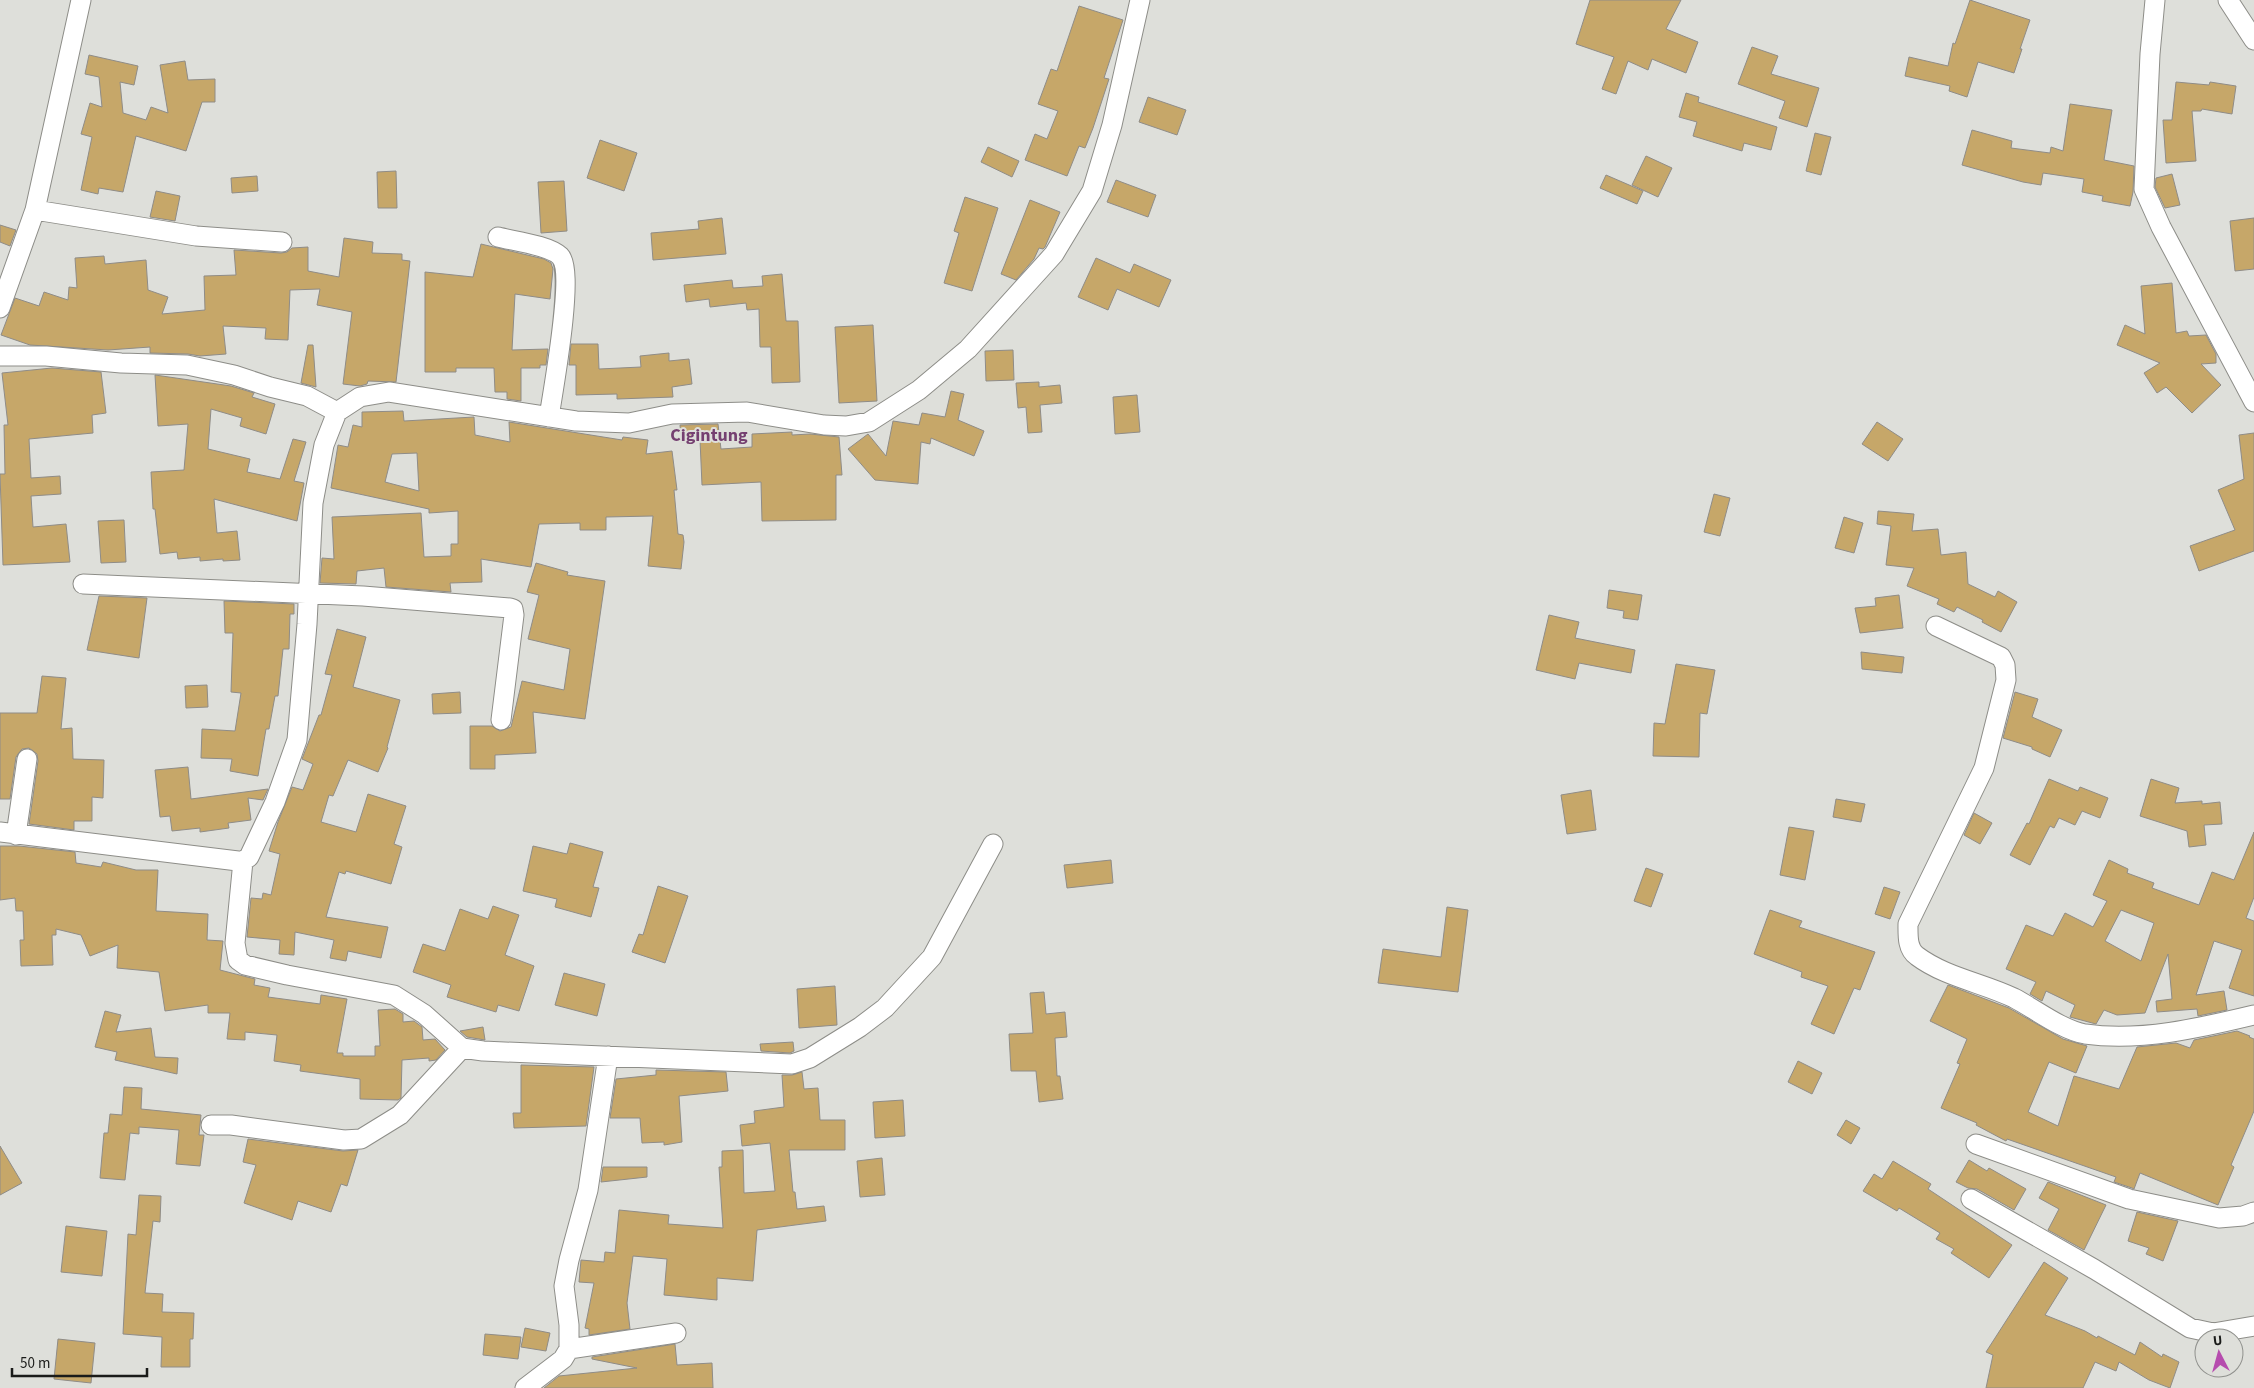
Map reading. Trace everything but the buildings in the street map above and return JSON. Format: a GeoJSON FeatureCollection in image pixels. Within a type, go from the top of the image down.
{"type":"FeatureCollection","features":[{"type":"Feature","properties":{"kind":"street"},"geometry":{"type":"LineString","coordinates":[[0,308],[35,210],[81,0]]}},
{"type":"Feature","properties":{"kind":"street"},"geometry":{"type":"LineString","coordinates":[[28,759],[8,833],[243,861],[253,853],[297,740],[313,503],[324,445],[337,412],[360,396],[389,392],[576,421],[629,423],[672,414],[747,412],[824,425],[846,426],[869,422],[919,390],[968,349],[1054,254],[1092,191],[1112,125],[1140,0]]}},
{"type":"Feature","properties":{"kind":"street"},"geometry":{"type":"LineString","coordinates":[[2155,0],[2150,54],[2144,189],[2161,227],[2254,402]]}},
{"type":"Feature","properties":{"kind":"street"},"geometry":{"type":"LineString","coordinates":[[2228,0],[2254,40]]}},
{"type":"Feature","properties":{"kind":"street"},"geometry":{"type":"LineString","coordinates":[[35,210],[196,236],[282,242]]}},
{"type":"Feature","properties":{"kind":"street"},"geometry":{"type":"LineString","coordinates":[[498,237],[553,251],[561,256],[566,268],[563,320],[549,417]]}},
{"type":"Feature","properties":{"kind":"street"},"geometry":{"type":"LineString","coordinates":[[0,356],[46,356],[121,363],[187,366],[234,375],[270,387],[307,396],[337,412]]}},
{"type":"Feature","properties":{"kind":"street"},"geometry":{"type":"LineString","coordinates":[[83,584],[363,596],[513,609],[514,615],[501,720]]}},
{"type":"Feature","properties":{"kind":"street"},"geometry":{"type":"LineString","coordinates":[[1936,626],[2001,656],[2005,665],[2006,680],[1984,768],[1908,924],[1909,945],[1915,955],[1942,970],[2013,998],[2068,1028],[2083,1034],[2142,1035],[2254,1016]]}},
{"type":"Feature","properties":{"kind":"street"},"geometry":{"type":"LineString","coordinates":[[243,861],[235,943],[238,960],[245,965],[253,967],[394,995],[424,1014],[462,1048],[483,1051],[792,1064],[810,1058],[860,1027],[885,1008],[932,957],[993,844]]}},
{"type":"Feature","properties":{"kind":"street"},"geometry":{"type":"LineString","coordinates":[[211,1125],[231,1125],[344,1140],[361,1139],[400,1115],[462,1048]]}},
{"type":"Feature","properties":{"kind":"street"},"geometry":{"type":"LineString","coordinates":[[524,1388],[563,1358],[569,1349],[569,1325],[564,1286],[588,1190],[608,1056]]}},
{"type":"Feature","properties":{"kind":"street"},"geometry":{"type":"LineString","coordinates":[[1976,1144],[2128,1199],[2219,1218],[2243,1216],[2254,1212]]}},
{"type":"Feature","properties":{"kind":"street"},"geometry":{"type":"LineString","coordinates":[[1971,1199],[2094,1269],[2190,1328],[2213,1333],[2254,1326]]}},
{"type":"Feature","properties":{"kind":"street"},"geometry":{"type":"LineString","coordinates":[[569,1349],[676,1332]]}},
{"type":"Feature","properties":{"kind":"district","name":"Cigintung"},"geometry":{"type":"Point","coordinates":[709,435]}}]}
